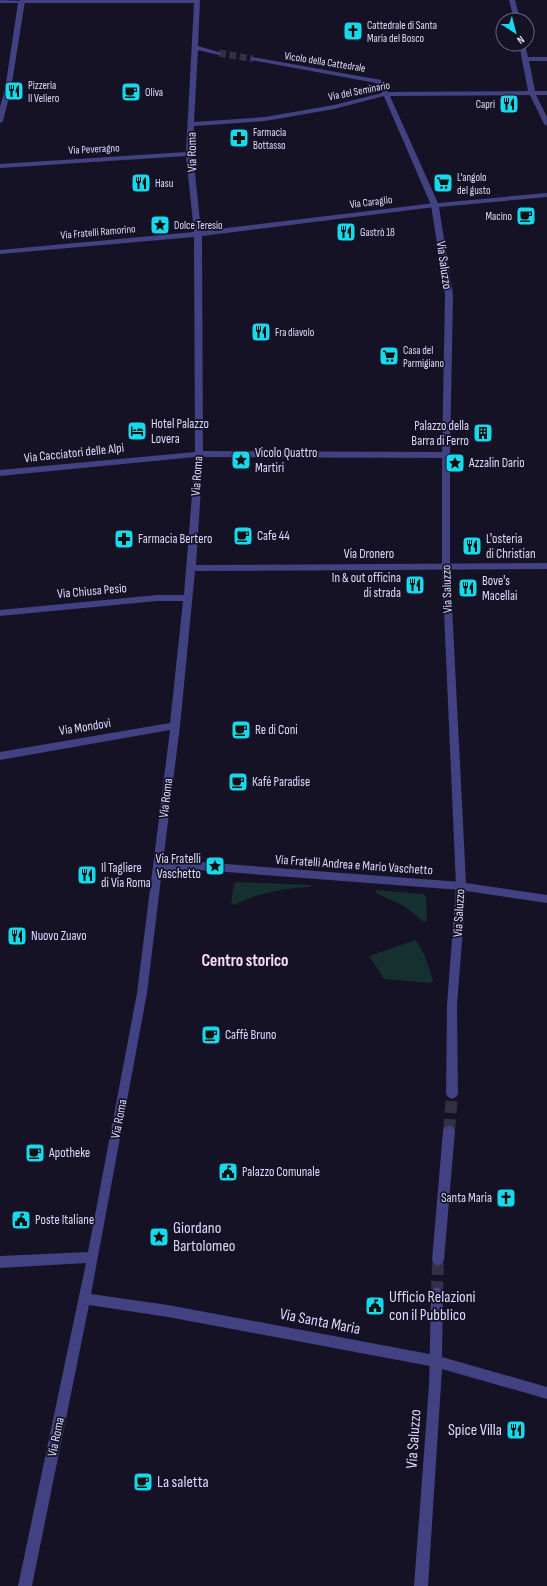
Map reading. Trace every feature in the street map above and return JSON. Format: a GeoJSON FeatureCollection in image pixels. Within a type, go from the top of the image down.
{"type":"FeatureCollection","features":[{"type":"Feature","properties":{"kind":"street"},"geometry":{"type":"LineString","coordinates":[[0,121],[8,89],[22,0]]}},
{"type":"Feature","properties":{"kind":"street"},"geometry":{"type":"LineString","coordinates":[[0,1],[197,0]]}},
{"type":"Feature","properties":{"kind":"street","name":"Via Roma"},"geometry":{"type":"LineString","coordinates":[[25,1586],[85,1299],[142,993],[175,726],[191,568],[199,454],[198,234],[189,154],[196,48],[197,0]]}},
{"type":"Feature","properties":{"kind":"street"},"geometry":{"type":"LineString","coordinates":[[512,0],[515,12]]}},
{"type":"Feature","properties":{"kind":"street"},"geometry":{"type":"LineString","coordinates":[[196,48],[219,53]]}},
{"type":"Feature","properties":{"kind":"street"},"geometry":{"type":"LineString","coordinates":[[524,52],[532,93],[547,124]]}},
{"type":"Feature","properties":{"kind":"street","name":"Vicolo della Cattedrale"},"geometry":{"type":"LineString","coordinates":[[253,59],[379,81],[386,94]]}},
{"type":"Feature","properties":{"kind":"street"},"geometry":{"type":"LineString","coordinates":[[525,59],[547,59]]}},
{"type":"Feature","properties":{"kind":"street"},"geometry":{"type":"LineString","coordinates":[[0,89],[8,89]]}},
{"type":"Feature","properties":{"kind":"street","name":"Via del Seminario"},"geometry":{"type":"LineString","coordinates":[[191,124],[265,119],[334,107],[386,94],[547,93]]}},
{"type":"Feature","properties":{"kind":"street","name":"Via Saluzzo"},"geometry":{"type":"LineString","coordinates":[[386,94],[435,205],[448,295],[446,566],[461,886],[452,1004],[452,1094]]}},
{"type":"Feature","properties":{"kind":"street","name":"Via Peveragno"},"geometry":{"type":"LineString","coordinates":[[0,166],[189,154]]}},
{"type":"Feature","properties":{"kind":"street","name":"Via Caraglio"},"geometry":{"type":"LineString","coordinates":[[198,234],[435,205],[547,195]]}},
{"type":"Feature","properties":{"kind":"street","name":"Via Fratelli Ramorino"},"geometry":{"type":"LineString","coordinates":[[0,252],[198,234]]}},
{"type":"Feature","properties":{"kind":"street","name":"Via Cacciatori delle Alpi"},"geometry":{"type":"LineString","coordinates":[[0,474],[199,454],[446,455]]}},
{"type":"Feature","properties":{"kind":"street","name":"Via Dronero"},"geometry":{"type":"LineString","coordinates":[[191,568],[547,566]]}},
{"type":"Feature","properties":{"kind":"street","name":"Via Chiusa Pesio"},"geometry":{"type":"LineString","coordinates":[[0,613],[157,598],[187,598]]}},
{"type":"Feature","properties":{"kind":"street","name":"Via Mondovì"},"geometry":{"type":"LineString","coordinates":[[0,756],[175,726]]}},
{"type":"Feature","properties":{"kind":"street","name":"Via Fratelli Andrea e Mario Vaschetto"},"geometry":{"type":"LineString","coordinates":[[158,866],[200,866],[461,886],[547,899]]}},
{"type":"Feature","properties":{"kind":"street"},"geometry":{"type":"LineString","coordinates":[[438,1260],[449,1131]]}},
{"type":"Feature","properties":{"kind":"street"},"geometry":{"type":"LineString","coordinates":[[0,1262],[93,1257]]}},
{"type":"Feature","properties":{"kind":"street","name":"Via Saluzzo"},"geometry":{"type":"LineString","coordinates":[[421,1586],[435,1386],[437,1293]]}},
{"type":"Feature","properties":{"kind":"street","name":"Via Santa Maria"},"geometry":{"type":"LineString","coordinates":[[85,1299],[168,1311],[435,1361],[547,1393]]}},
{"type":"Feature","properties":{"kind":"green space"},"geometry":{"type":"Polygon","coordinates":[[[237,882],[311,885],[311,887],[271,892],[252,897],[234,905],[231,904],[234,884],[237,882]]]}},
{"type":"Feature","properties":{"kind":"green space"},"geometry":{"type":"Polygon","coordinates":[[[375,890],[423,894],[426,896],[427,920],[424,922],[404,906],[376,893],[375,890]]]}},
{"type":"Feature","properties":{"kind":"green space"},"geometry":{"type":"Polygon","coordinates":[[[416,940],[424,954],[433,980],[430,983],[384,979],[369,956],[416,940]]]}},
{"type":"Feature","properties":{"kind":"tunnel"},"geometry":{"type":"LineString","coordinates":[[219,53],[253,59]]}},
{"type":"Feature","properties":{"kind":"tunnel"},"geometry":{"type":"LineString","coordinates":[[449,1131],[452,1094]]}},
{"type":"Feature","properties":{"kind":"tunnel"},"geometry":{"type":"LineString","coordinates":[[437,1293],[438,1260]]}},
{"type":"Feature","properties":{"kind":"place","name":"Cattedrale di Santa Maria del Bosco"},"geometry":{"type":"Point","coordinates":[353,31]}},
{"type":"Feature","properties":{"kind":"place","name":"Pizzeria Il Veliero"},"geometry":{"type":"Point","coordinates":[14,91]}},
{"type":"Feature","properties":{"kind":"place","name":"Oliva"},"geometry":{"type":"Point","coordinates":[131,92]}},
{"type":"Feature","properties":{"kind":"place","name":"Capri"},"geometry":{"type":"Point","coordinates":[509,104]}},
{"type":"Feature","properties":{"kind":"place","name":"Farmacia Bottasso"},"geometry":{"type":"Point","coordinates":[239,138]}},
{"type":"Feature","properties":{"kind":"place","name":"Hasu"},"geometry":{"type":"Point","coordinates":[141,183]}},
{"type":"Feature","properties":{"kind":"place","name":"L'angolo del gusto"},"geometry":{"type":"Point","coordinates":[443,183]}},
{"type":"Feature","properties":{"kind":"place","name":"Macino"},"geometry":{"type":"Point","coordinates":[526,216]}},
{"type":"Feature","properties":{"kind":"place","name":"Dolce Teresio"},"geometry":{"type":"Point","coordinates":[160,225]}},
{"type":"Feature","properties":{"kind":"place","name":"Gastrò 18"},"geometry":{"type":"Point","coordinates":[346,232]}},
{"type":"Feature","properties":{"kind":"place","name":"Fra diavolo"},"geometry":{"type":"Point","coordinates":[261,332]}},
{"type":"Feature","properties":{"kind":"place","name":"Casa del Parmigiano"},"geometry":{"type":"Point","coordinates":[389,356]}},
{"type":"Feature","properties":{"kind":"place","name":"Hotel Palazzo Lovera"},"geometry":{"type":"Point","coordinates":[137,431]}},
{"type":"Feature","properties":{"kind":"place","name":"Palazzo della Barra di Ferro"},"geometry":{"type":"Point","coordinates":[483,433]}},
{"type":"Feature","properties":{"kind":"place","name":"Vicolo Quattro Martiri"},"geometry":{"type":"Point","coordinates":[241,460]}},
{"type":"Feature","properties":{"kind":"place","name":"Azzalin Dario"},"geometry":{"type":"Point","coordinates":[455,463]}},
{"type":"Feature","properties":{"kind":"place","name":"Cafe 44"},"geometry":{"type":"Point","coordinates":[243,536]}},
{"type":"Feature","properties":{"kind":"place","name":"Farmacia Bertero"},"geometry":{"type":"Point","coordinates":[124,539]}},
{"type":"Feature","properties":{"kind":"place","name":"L'osteria di Christian"},"geometry":{"type":"Point","coordinates":[472,546]}},
{"type":"Feature","properties":{"kind":"place","name":"In & out officina di strada"},"geometry":{"type":"Point","coordinates":[415,585]}},
{"type":"Feature","properties":{"kind":"place","name":"Bove's Macellai"},"geometry":{"type":"Point","coordinates":[468,588]}},
{"type":"Feature","properties":{"kind":"place","name":"Re di Coni"},"geometry":{"type":"Point","coordinates":[241,730]}},
{"type":"Feature","properties":{"kind":"place","name":"Kafé Paradise"},"geometry":{"type":"Point","coordinates":[238,782]}},
{"type":"Feature","properties":{"kind":"place","name":"Via Fratelli Vaschetto"},"geometry":{"type":"Point","coordinates":[215,866]}},
{"type":"Feature","properties":{"kind":"place","name":"Il Tagliere di Via Roma"},"geometry":{"type":"Point","coordinates":[87,875]}},
{"type":"Feature","properties":{"kind":"place","name":"Nuovo Zuavo"},"geometry":{"type":"Point","coordinates":[17,936]}},
{"type":"Feature","properties":{"kind":"place","name":"Caffè Bruno"},"geometry":{"type":"Point","coordinates":[211,1035]}},
{"type":"Feature","properties":{"kind":"place","name":"Apotheke"},"geometry":{"type":"Point","coordinates":[35,1153]}},
{"type":"Feature","properties":{"kind":"place","name":"Palazzo Comunale"},"geometry":{"type":"Point","coordinates":[228,1172]}},
{"type":"Feature","properties":{"kind":"place","name":"Santa Maria"},"geometry":{"type":"Point","coordinates":[506,1198]}},
{"type":"Feature","properties":{"kind":"place","name":"Poste Italiane"},"geometry":{"type":"Point","coordinates":[21,1220]}},
{"type":"Feature","properties":{"kind":"place","name":"Giordano Bartolomeo"},"geometry":{"type":"Point","coordinates":[159,1237]}},
{"type":"Feature","properties":{"kind":"place","name":"Ufficio Relazioni con il Pubblico"},"geometry":{"type":"Point","coordinates":[375,1306]}},
{"type":"Feature","properties":{"kind":"place","name":"Spice Villa"},"geometry":{"type":"Point","coordinates":[516,1430]}},
{"type":"Feature","properties":{"kind":"place","name":"La saletta"},"geometry":{"type":"Point","coordinates":[143,1482]}},
{"type":"Feature","properties":{"kind":"district","name":"Centro storico"},"geometry":{"type":"Point","coordinates":[245,961]}}]}
